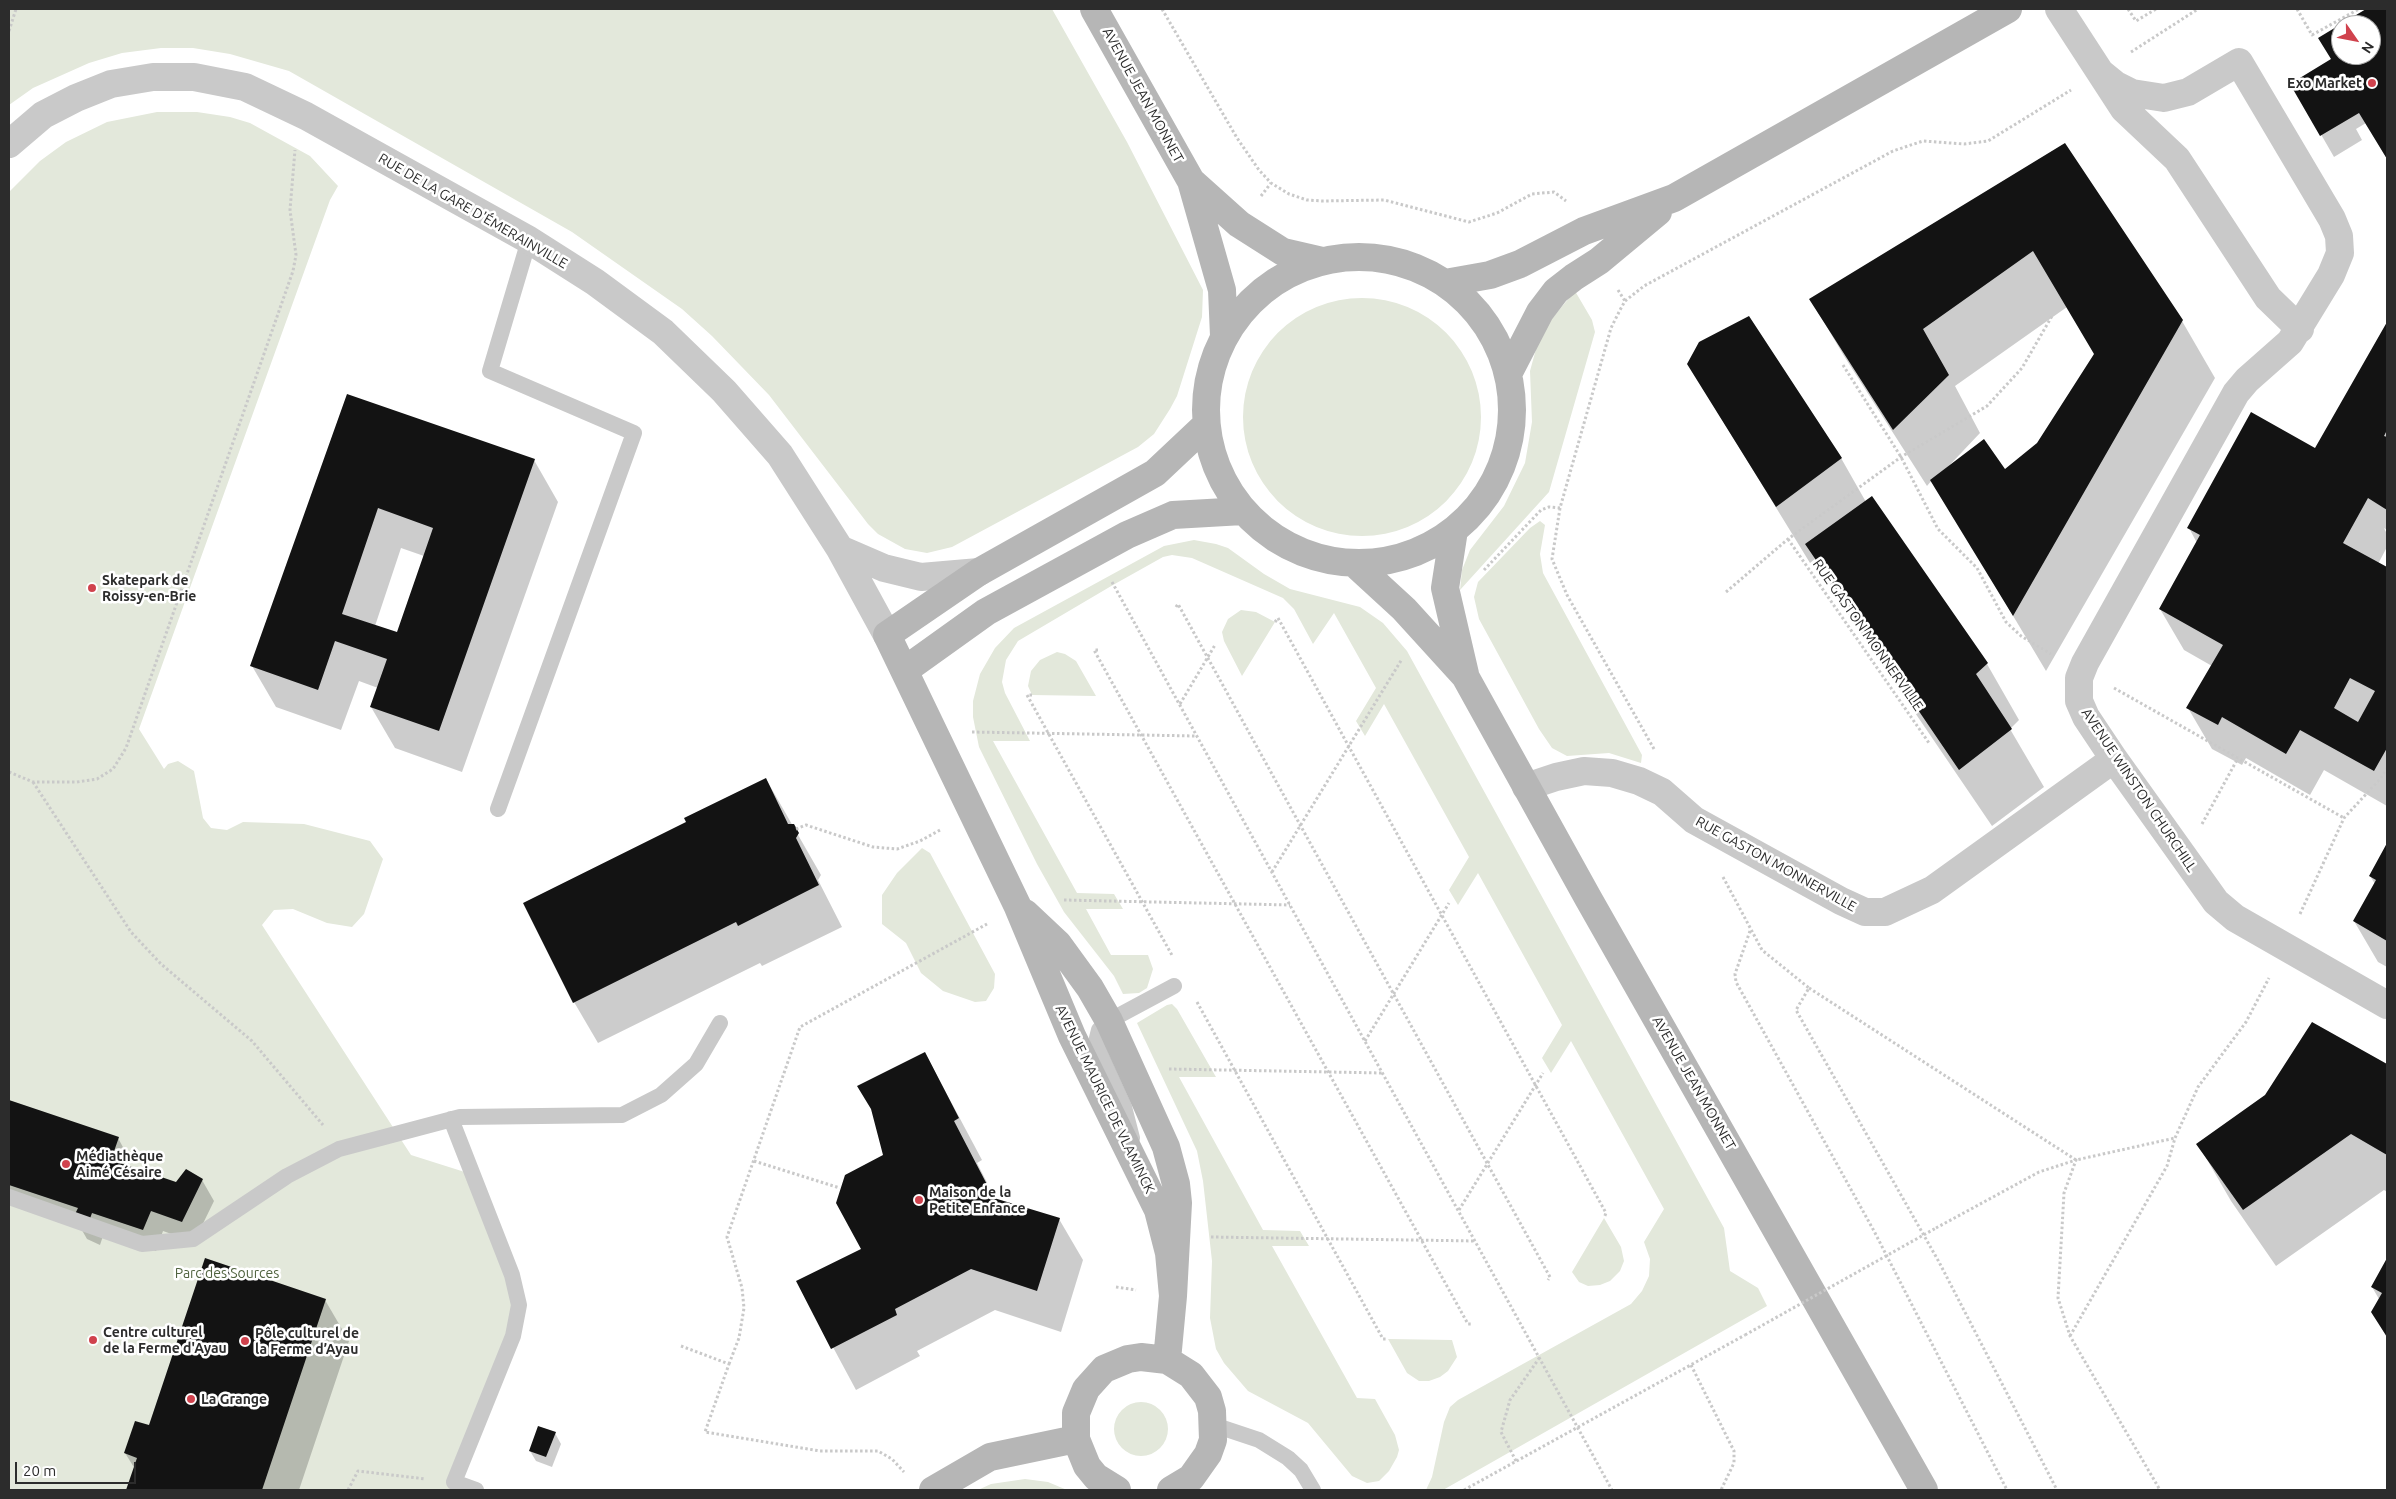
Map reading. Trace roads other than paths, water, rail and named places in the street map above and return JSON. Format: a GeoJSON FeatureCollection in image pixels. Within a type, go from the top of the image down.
{"type":"FeatureCollection","features":[{"type":"Feature","properties":{"kind":"main road","name":"AVENUE JEAN MONNET"},"geometry":{"type":"LineString","coordinates":[[1094,9],[1191,181],[1222,290],[1224,336]]}},
{"type":"Feature","properties":{"kind":"main road"},"geometry":{"type":"LineString","coordinates":[[1445,283],[1490,275],[1513,267],[1584,232],[1674,198],[2008,9]]}},
{"type":"Feature","properties":{"kind":"main road","name":"AVENUE JEAN MONNET"},"geometry":{"type":"LineString","coordinates":[[1191,181],[1239,224],[1282,252],[1322,261]]}},
{"type":"Feature","properties":{"kind":"main road"},"geometry":{"type":"LineString","coordinates":[[1508,374],[1540,312],[1556,291],[1574,276],[1599,261],[1674,198]]}},
{"type":"Feature","properties":{"kind":"main road"},"geometry":{"type":"LineString","coordinates":[[1364,256],[1407,264],[1445,283],[1473,308],[1495,339],[1508,374],[1512,418],[1504,460],[1484,499],[1454,530],[1407,556],[1354,564],[1312,557],[1274,539],[1243,511],[1225,485],[1212,456],[1206,425],[1208,379],[1224,336],[1256,297],[1283,277],[1322,261],[1364,256]]}},
{"type":"Feature","properties":{"kind":"main road"},"geometry":{"type":"LineString","coordinates":[[887,635],[979,572],[1155,473],[1206,425]]}},
{"type":"Feature","properties":{"kind":"main road"},"geometry":{"type":"LineString","coordinates":[[904,670],[986,612],[1127,535],[1173,515],[1243,511]]}},
{"type":"Feature","properties":{"kind":"main road","name":"AVENUE JEAN MONNET"},"geometry":{"type":"LineString","coordinates":[[1454,530],[1445,588],[1465,676]]}},
{"type":"Feature","properties":{"kind":"main road","name":"AVENUE JEAN MONNET"},"geometry":{"type":"LineString","coordinates":[[1354,564],[1404,609],[1465,676],[1924,1490]]}},
{"type":"Feature","properties":{"kind":"main road","name":"AVENUE MAURICE DE VLAMINCK"},"geometry":{"type":"LineString","coordinates":[[887,635],[1018,907],[1072,1036],[1134,1158],[1158,1210],[1165,1232],[1173,1296]]}},
{"type":"Feature","properties":{"kind":"main road","name":"AVENUE MAURICE DE VLAMINCK"},"geometry":{"type":"LineString","coordinates":[[1018,907],[1058,944],[1090,988],[1109,1021],[1166,1146],[1178,1202],[1173,1296],[1167,1360]]}},
{"type":"Feature","properties":{"kind":"main road"},"geometry":{"type":"LineString","coordinates":[[1116,1490],[1096,1478],[1087,1466],[1076,1439],[1076,1413],[1086,1389],[1104,1369],[1115,1363],[1134,1358],[1154,1357],[1180,1366],[1200,1385],[1208,1397],[1214,1424],[1210,1447],[1200,1467],[1191,1478],[1171,1490]]}},
{"type":"Feature","properties":{"kind":"main road"},"geometry":{"type":"LineString","coordinates":[[933,1490],[990,1457],[1076,1439]]}},
{"type":"Feature","properties":{"kind":"street"},"geometry":{"type":"LineString","coordinates":[[2059,9],[2133,120],[2162,143],[2177,159],[2268,298],[2300,329]]}},
{"type":"Feature","properties":{"kind":"street","name":"AVENUE WINSTON CHURCHILL"},"geometry":{"type":"LineString","coordinates":[[2100,72],[2132,93],[2164,98],[2188,92],[2239,62],[2332,218],[2339,236],[2340,253],[2335,268],[2300,329],[2290,342],[2257,370],[2236,393],[2085,664],[2079,678],[2080,702],[2086,717],[2114,759],[2184,858],[2222,907],[2235,918],[2284,948],[2387,1005]]}},
{"type":"Feature","properties":{"kind":"street","name":"RUE DE LA GARE D'ÉMERAINVILLE"},"geometry":{"type":"LineString","coordinates":[[9,144],[43,115],[76,98],[111,84],[153,77],[194,77],[245,87],[306,116],[529,240],[595,282],[663,332],[724,391],[780,455],[840,549],[887,635]]}},
{"type":"Feature","properties":{"kind":"street"},"geometry":{"type":"LineString","coordinates":[[840,549],[884,568],[921,577],[979,572]]}},
{"type":"Feature","properties":{"kind":"street","name":"RUE GASTON MONNERVILLE"},"geometry":{"type":"LineString","coordinates":[[1526,787],[1556,777],[1584,771],[1612,773],[1639,781],[1662,792],[1694,820],[1841,901],[1865,912],[1885,912],[1932,890],[2114,759]]}},
{"type":"Feature","properties":{"kind":"lane"},"geometry":{"type":"LineString","coordinates":[[498,809],[634,433],[490,371],[529,240]]}},
{"type":"Feature","properties":{"kind":"lane"},"geometry":{"type":"LineString","coordinates":[[1134,1158],[1132,1139],[1124,1107],[1096,1042],[1099,1030],[1109,1021],[1174,986]]}},
{"type":"Feature","properties":{"kind":"lane"},"geometry":{"type":"LineString","coordinates":[[9,1197],[142,1244],[193,1238],[287,1176],[339,1149],[460,1117],[622,1115],[661,1095],[696,1064],[720,1022]]}},
{"type":"Feature","properties":{"kind":"lane"},"geometry":{"type":"LineString","coordinates":[[451,1120],[512,1275],[519,1305],[513,1336],[454,1482],[476,1490]]}},
{"type":"Feature","properties":{"kind":"lane"},"geometry":{"type":"LineString","coordinates":[[1214,1424],[1259,1440],[1288,1458],[1301,1470],[1313,1490]]}},
{"type":"Feature","properties":{"kind":"place","name":"Exo Market"},"geometry":{"type":"Point","coordinates":[2372,83]}},
{"type":"Feature","properties":{"kind":"place","name":"Skatepark de Roissy-en-Brie"},"geometry":{"type":"Point","coordinates":[92,588]}},
{"type":"Feature","properties":{"kind":"place","name":"Médiathèque Aimé Césaire"},"geometry":{"type":"Point","coordinates":[66,1164]}},
{"type":"Feature","properties":{"kind":"place","name":"Maison de la Petite Enfance"},"geometry":{"type":"Point","coordinates":[919,1200]}},
{"type":"Feature","properties":{"kind":"place","name":"Centre culturel de la Ferme d'Ayau"},"geometry":{"type":"Point","coordinates":[93,1340]}},
{"type":"Feature","properties":{"kind":"place","name":"Pôle culturel de la Ferme d’Ayau"},"geometry":{"type":"Point","coordinates":[245,1341]}},
{"type":"Feature","properties":{"kind":"place","name":"La Grange"},"geometry":{"type":"Point","coordinates":[191,1399]}},
{"type":"Feature","properties":{"kind":"park label","name":"Parc des Sources"},"geometry":{"type":"Point","coordinates":[227,1273]}}]}
